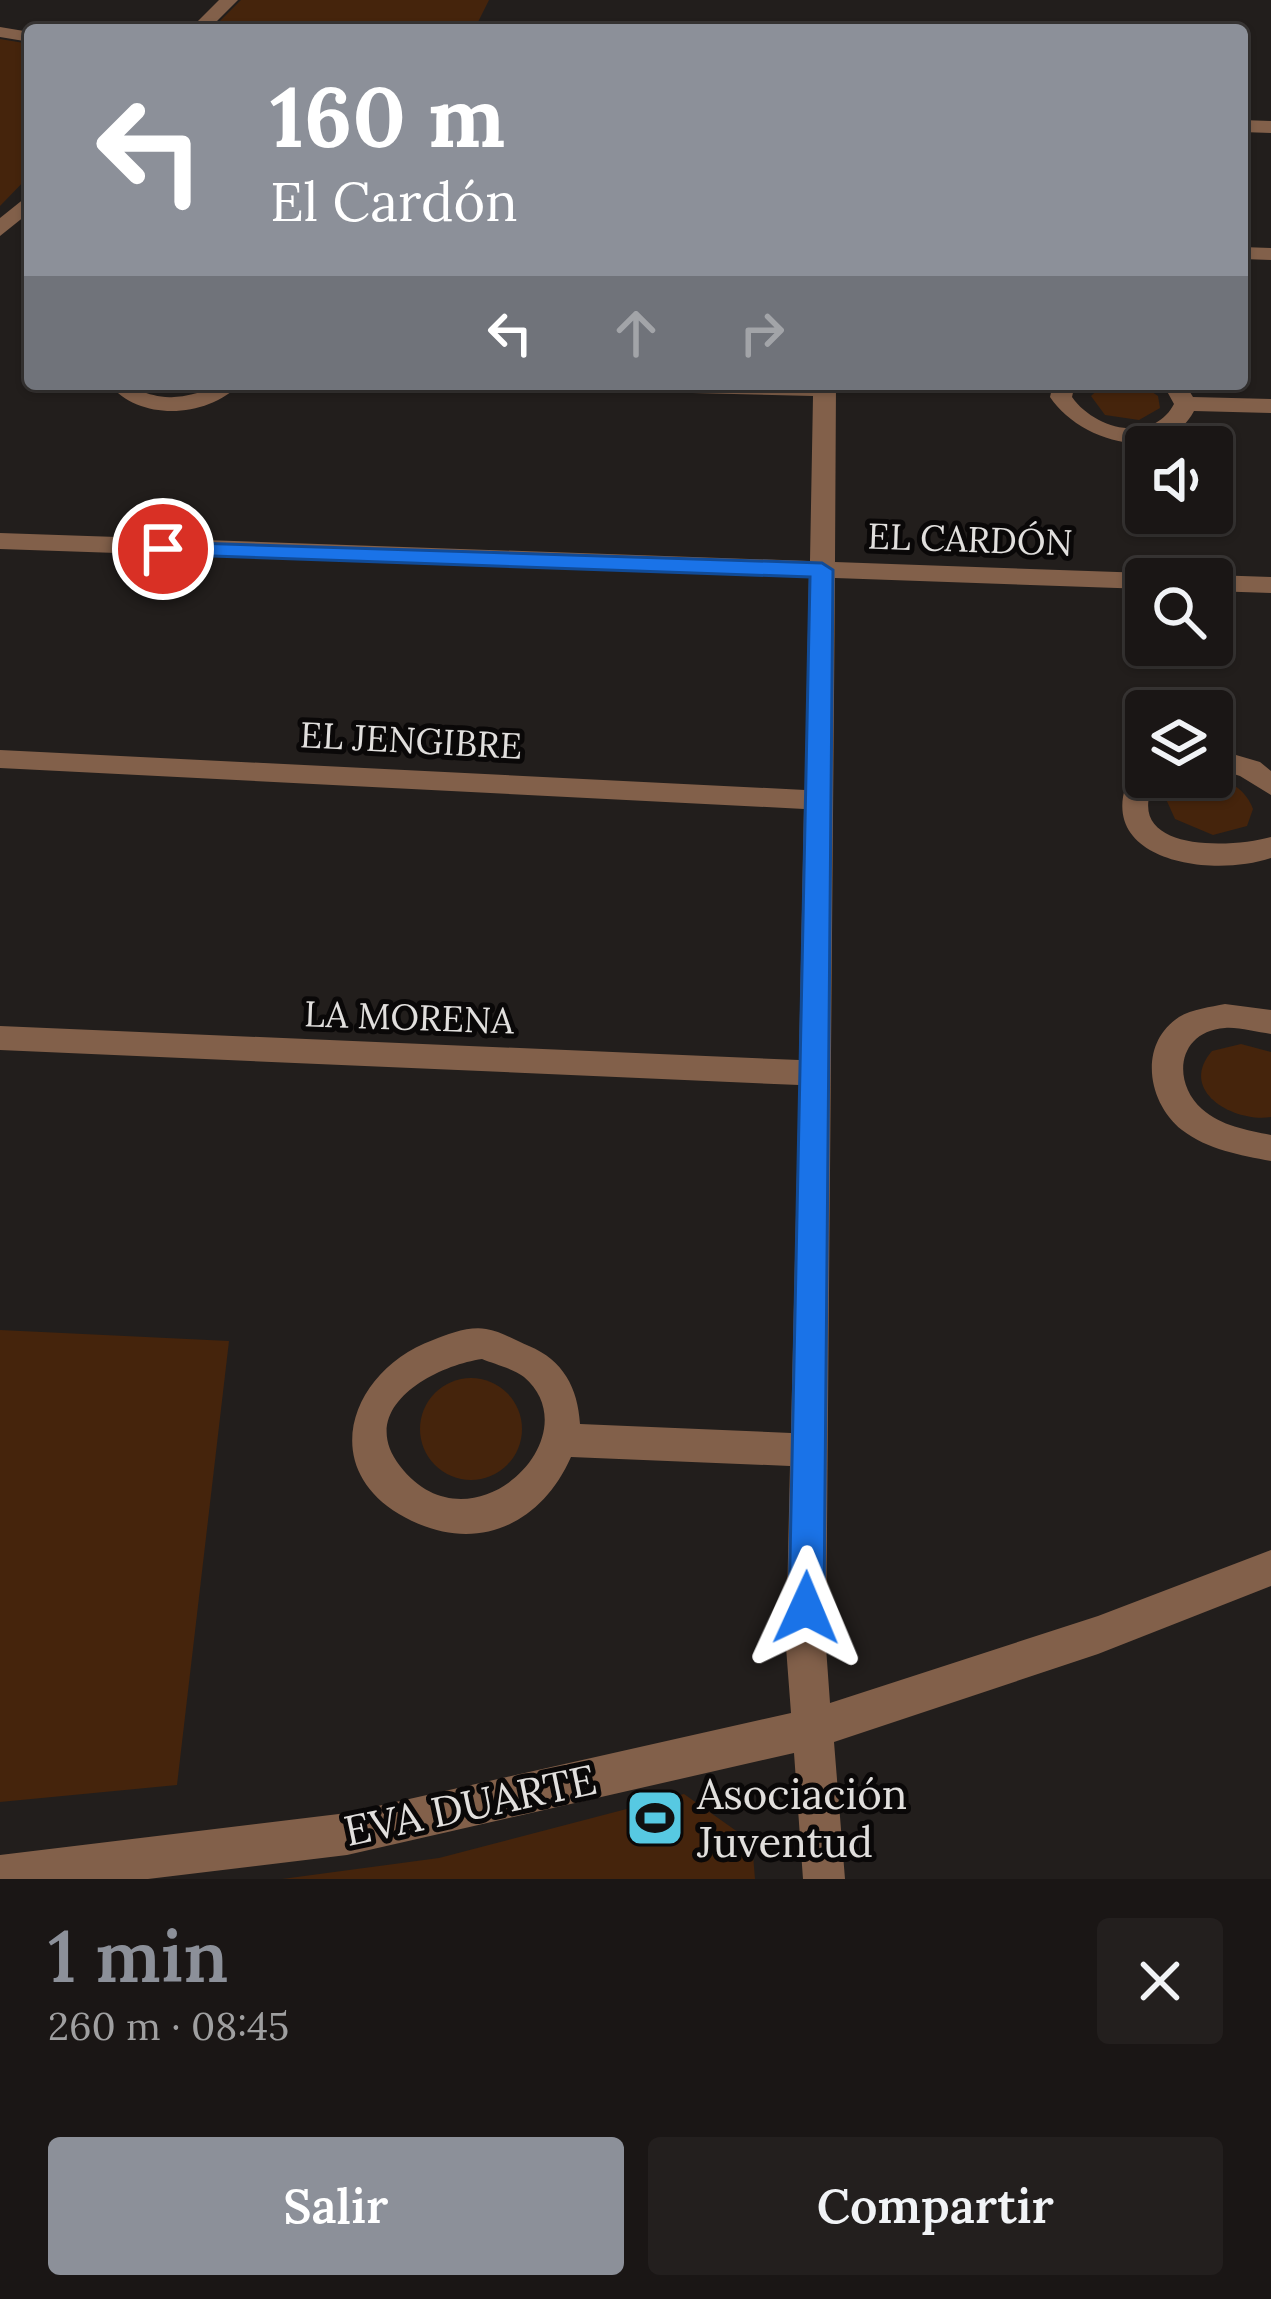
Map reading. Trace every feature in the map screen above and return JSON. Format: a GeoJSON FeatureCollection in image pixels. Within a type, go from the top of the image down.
{"type":"FeatureCollection","features":[{"type":"Feature","properties":{"kind":"street"},"geometry":{"type":"LineString","coordinates":[[204,24],[229,0]]}},
{"type":"Feature","properties":{"kind":"street"},"geometry":{"type":"LineString","coordinates":[[0,230],[24,206]]}},
{"type":"Feature","properties":{"kind":"street"},"geometry":{"type":"LineString","coordinates":[[126,390],[135,398],[173,404],[221,390]]}},
{"type":"Feature","properties":{"kind":"street"},"geometry":{"type":"LineString","coordinates":[[824,390],[808,1450],[811,1729],[824,1879]]}},
{"type":"Feature","properties":{"kind":"street"},"geometry":{"type":"LineString","coordinates":[[1064,390],[1066,408],[1077,419],[1116,433],[1137,434],[1173,425],[1180,394],[1271,406]]}},
{"type":"Feature","properties":{"kind":"street","name":"EL CARDÓN"},"geometry":{"type":"LineString","coordinates":[[0,541],[1125,580]]}},
{"type":"Feature","properties":{"kind":"street"},"geometry":{"type":"LineString","coordinates":[[1233,584],[1271,585]]}},
{"type":"Feature","properties":{"kind":"street","name":"EL JENGIBRE"},"geometry":{"type":"LineString","coordinates":[[0,759],[818,800]]}},
{"type":"Feature","properties":{"kind":"street"},"geometry":{"type":"LineString","coordinates":[[1233,764],[1250,769],[1271,785]]}},
{"type":"Feature","properties":{"kind":"street"},"geometry":{"type":"LineString","coordinates":[[1133,798],[1132,804],[1154,838],[1176,851],[1228,861],[1271,847]]}},
{"type":"Feature","properties":{"kind":"street"},"geometry":{"type":"LineString","coordinates":[[1271,1022],[1241,1015],[1192,1023],[1163,1054],[1162,1076],[1169,1099],[1211,1136],[1241,1146],[1271,1148]]}},
{"type":"Feature","properties":{"kind":"street","name":"LA MORENA"},"geometry":{"type":"LineString","coordinates":[[0,1038],[814,1073]]}},
{"type":"Feature","properties":{"kind":"street"},"geometry":{"type":"LineString","coordinates":[[483,1343],[512,1350],[555,1386],[563,1412],[563,1440],[552,1468],[531,1492],[502,1510],[452,1516],[405,1500],[384,1479],[372,1451],[371,1421],[381,1393],[400,1370],[453,1345],[483,1343]]}},
{"type":"Feature","properties":{"kind":"street"},"geometry":{"type":"LineString","coordinates":[[563,1440],[808,1450]]}},
{"type":"Feature","properties":{"kind":"street","name":"EVA DUARTE"},"geometry":{"type":"LineString","coordinates":[[0,1876],[347,1834],[811,1729],[1099,1635],[1271,1568]]}},
{"type":"Feature","properties":{"kind":"shaded area"},"geometry":{"type":"Polygon","coordinates":[[[241,0],[489,0],[477,24],[217,24],[241,0]]]}},
{"type":"Feature","properties":{"kind":"shaded area"},"geometry":{"type":"Polygon","coordinates":[[[0,39],[24,43],[24,181],[0,206],[0,39]]]}},
{"type":"Feature","properties":{"kind":"shaded area"},"geometry":{"type":"Polygon","coordinates":[[[1098,390],[1149,390],[1158,396],[1160,408],[1139,420],[1105,415],[1091,396],[1098,390]]]}},
{"type":"Feature","properties":{"kind":"shaded area"},"geometry":{"type":"Polygon","coordinates":[[[1233,785],[1253,809],[1247,826],[1213,835],[1175,819],[1166,799],[1233,798],[1233,785]]]}},
{"type":"Feature","properties":{"kind":"shaded area"},"geometry":{"type":"Polygon","coordinates":[[[1241,1044],[1271,1052],[1271,1117],[1256,1118],[1227,1109],[1214,1101],[1201,1079],[1212,1051],[1241,1044]]]}},
{"type":"Feature","properties":{"kind":"shaded area"},"geometry":{"type":"Polygon","coordinates":[[[0,1330],[229,1341],[177,1785],[0,1802],[0,1330]]]}},
{"type":"Feature","properties":{"kind":"shaded area"},"geometry":{"type":"Polygon","coordinates":[[[471,1378],[500,1386],[514,1400],[522,1429],[514,1458],[500,1472],[471,1480],[442,1472],[428,1458],[420,1429],[428,1400],[442,1386],[471,1378]]]}},
{"type":"Feature","properties":{"kind":"shaded area","name":"Asociación Juventud"},"geometry":{"type":"Polygon","coordinates":[[[684,1794],[752,1842],[755,1879],[282,1879],[439,1858],[684,1794]]]}},
{"type":"Feature","properties":{"kind":"place","name":"Asociación Juventud"},"geometry":{"type":"Point","coordinates":[655,1818]}},
{"type":"Feature","properties":{"kind":"route"},"geometry":{"type":"LineString","coordinates":[[163,549],[822,570],[806,1608]]}}]}
